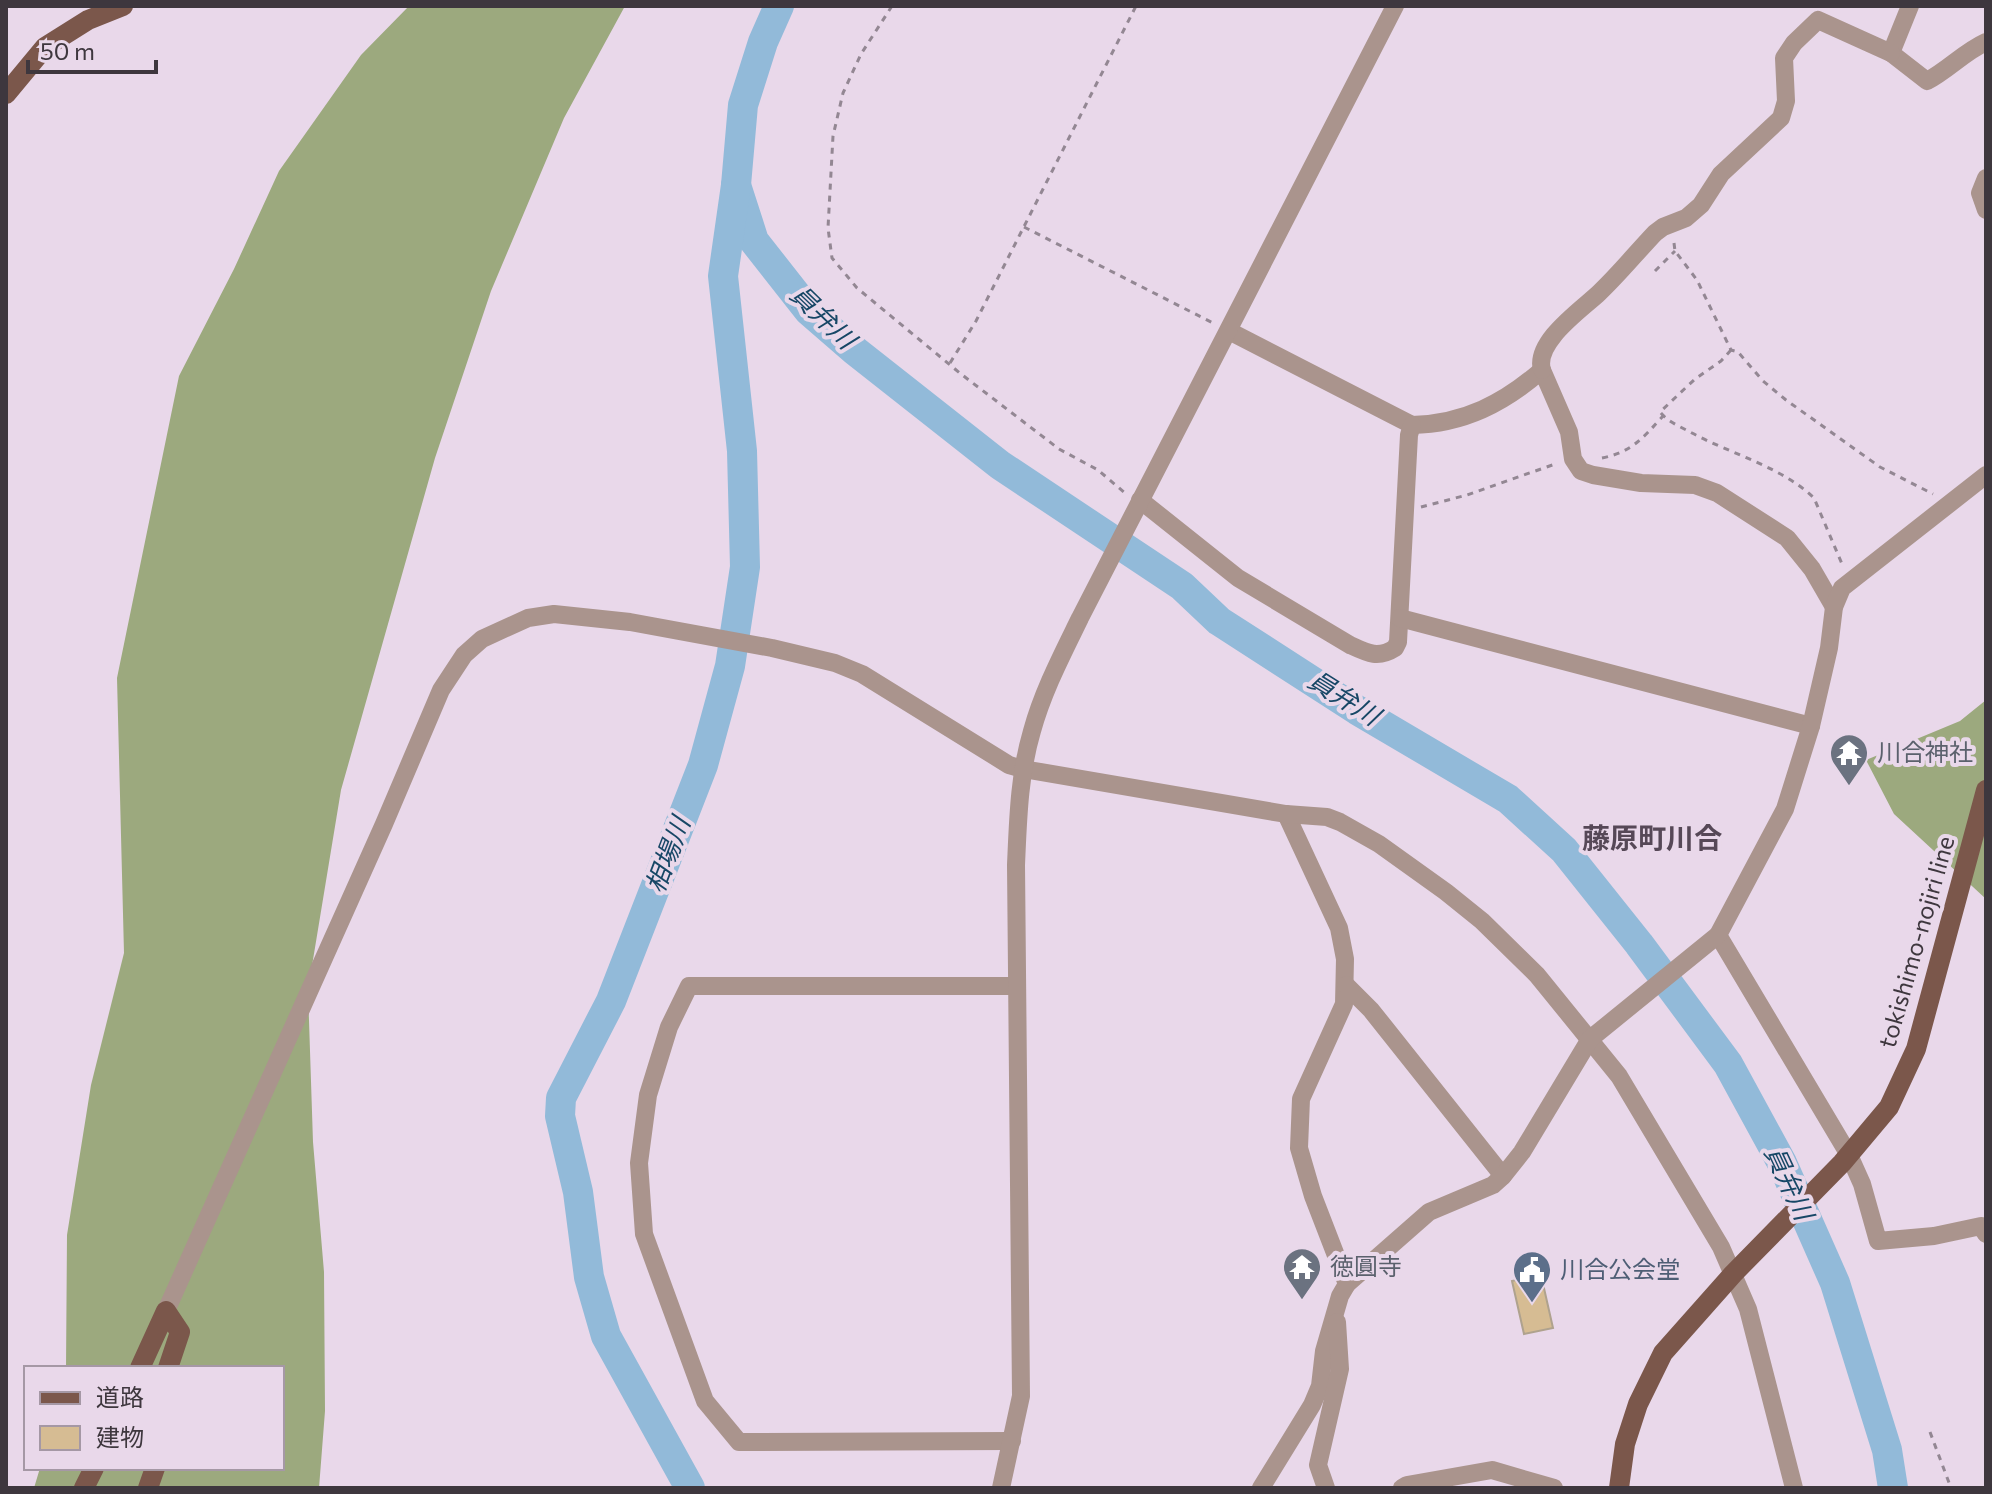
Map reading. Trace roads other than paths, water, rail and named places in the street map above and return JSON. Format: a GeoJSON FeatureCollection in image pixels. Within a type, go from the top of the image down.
{"type":"FeatureCollection","features":[{"type":"Feature","properties":{"kind":"main road"},"geometry":{"type":"LineString","coordinates":[[6,94],[45,47],[88,20],[123,6]]}},
{"type":"Feature","properties":{"kind":"main road","name":"tokishimo-nojiri line"},"geometry":{"type":"LineString","coordinates":[[1619,1488],[1625,1444],[1638,1404],[1663,1353],[1737,1270],[1845,1159],[1889,1107],[1916,1049],[1986,790]]}},
{"type":"Feature","properties":{"kind":"main road"},"geometry":{"type":"LineString","coordinates":[[141,1366],[166,1311]]}},
{"type":"Feature","properties":{"kind":"main road"},"geometry":{"type":"LineString","coordinates":[[166,1311],[180,1332],[169,1366]]}},
{"type":"Feature","properties":{"kind":"main road"},"geometry":{"type":"LineString","coordinates":[[84,1488],[93,1470]]}},
{"type":"Feature","properties":{"kind":"street"},"geometry":{"type":"LineString","coordinates":[[1001,1488],[1021,1396],[1016,865],[1023,769],[1031,732],[1048,684],[1080,618],[1395,6]]}},
{"type":"Feature","properties":{"kind":"street"},"geometry":{"type":"LineString","coordinates":[[1891,53],[1910,6]]}},
{"type":"Feature","properties":{"kind":"street"},"geometry":{"type":"LineString","coordinates":[[1834,607],[1807,562],[1787,538],[1717,493],[1695,485],[1641,483],[1581,471],[1574,461],[1569,432],[1542,370],[1542,356],[1552,338],[1655,233],[1686,218],[1701,205],[1721,174],[1781,118],[1786,101],[1784,58],[1794,43],[1818,20],[1891,53],[1927,81],[1986,42]]}},
{"type":"Feature","properties":{"kind":"street"},"geometry":{"type":"LineString","coordinates":[[1986,178],[1980,193],[1986,210]]}},
{"type":"Feature","properties":{"kind":"street"},"geometry":{"type":"LineString","coordinates":[[1229,331],[1412,425],[1440,425],[1470,417],[1503,400],[1542,370]]}},
{"type":"Feature","properties":{"kind":"street"},"geometry":{"type":"LineString","coordinates":[[1138,504],[1238,578],[1350,645],[1380,656],[1395,648],[1400,618],[1412,425]]}},
{"type":"Feature","properties":{"kind":"street"},"geometry":{"type":"LineString","coordinates":[[1261,1488],[1312,1405],[1320,1386],[1324,1351],[1340,1296],[1347,1284],[1429,1212],[1493,1185],[1503,1176],[1522,1152],[1593,1036],[1714,938],[1785,809],[1811,726],[1829,648],[1834,607],[1842,588],[1986,475]]}},
{"type":"Feature","properties":{"kind":"street"},"geometry":{"type":"LineString","coordinates":[[166,1311],[438,698],[455,668],[482,639],[528,618],[554,614],[651,626],[835,663],[862,674],[1009,765],[1286,814],[1327,817],[1379,844],[1482,921],[1593,1036],[1619,1076],[1737,1270],[1794,1488]]}},
{"type":"Feature","properties":{"kind":"street"},"geometry":{"type":"LineString","coordinates":[[1400,618],[1811,726]]}},
{"type":"Feature","properties":{"kind":"street"},"geometry":{"type":"LineString","coordinates":[[1286,814],[1339,928],[1345,959],[1344,1004],[1301,1099],[1299,1148],[1313,1196],[1347,1284]]}},
{"type":"Feature","properties":{"kind":"street"},"geometry":{"type":"LineString","coordinates":[[1714,938],[1862,1184],[1878,1241],[1934,1236],[1981,1226],[1986,1234]]}},
{"type":"Feature","properties":{"kind":"street"},"geometry":{"type":"LineString","coordinates":[[1346,985],[1371,1010],[1503,1176]]}},
{"type":"Feature","properties":{"kind":"street"},"geometry":{"type":"LineString","coordinates":[[1012,1441],[739,1442],[705,1401],[644,1234],[639,1163],[648,1095],[669,1027],[689,986],[1017,986]]}},
{"type":"Feature","properties":{"kind":"street"},"geometry":{"type":"LineString","coordinates":[[1326,1488],[1318,1465],[1340,1369],[1336,1312]]}},
{"type":"Feature","properties":{"kind":"street"},"geometry":{"type":"LineString","coordinates":[[1402,1488],[1492,1470],[1554,1488]]}},
{"type":"Feature","properties":{"kind":"waterway","name":"相場川"},"geometry":{"type":"LineString","coordinates":[[690,1488],[606,1336],[589,1277],[578,1192],[560,1116],[561,1098],[611,1001],[703,765],[730,666],[745,567],[742,451],[723,276],[743,105],[763,42],[779,6]]}},
{"type":"Feature","properties":{"kind":"waterway","name":"員弁川"},"geometry":{"type":"LineString","coordinates":[[736,185],[754,241],[809,311],[854,350],[1000,465],[1182,586],[1219,621],[1357,710],[1508,799],[1564,850],[1728,1064],[1782,1163],[1835,1283],[1887,1450],[1893,1488]]}},
{"type":"Feature","properties":{"kind":"place","name":"川合神社"},"geometry":{"type":"Point","coordinates":[1849,787]}},
{"type":"Feature","properties":{"kind":"place","name":"徳圓寺"},"geometry":{"type":"Point","coordinates":[1302,1301]}},
{"type":"Feature","properties":{"kind":"place","name":"川合公会堂"},"geometry":{"type":"Point","coordinates":[1532,1304]}},
{"type":"Feature","properties":{"kind":"district","name":"藤原町川合"},"geometry":{"type":"Point","coordinates":[1652,838]}}]}
